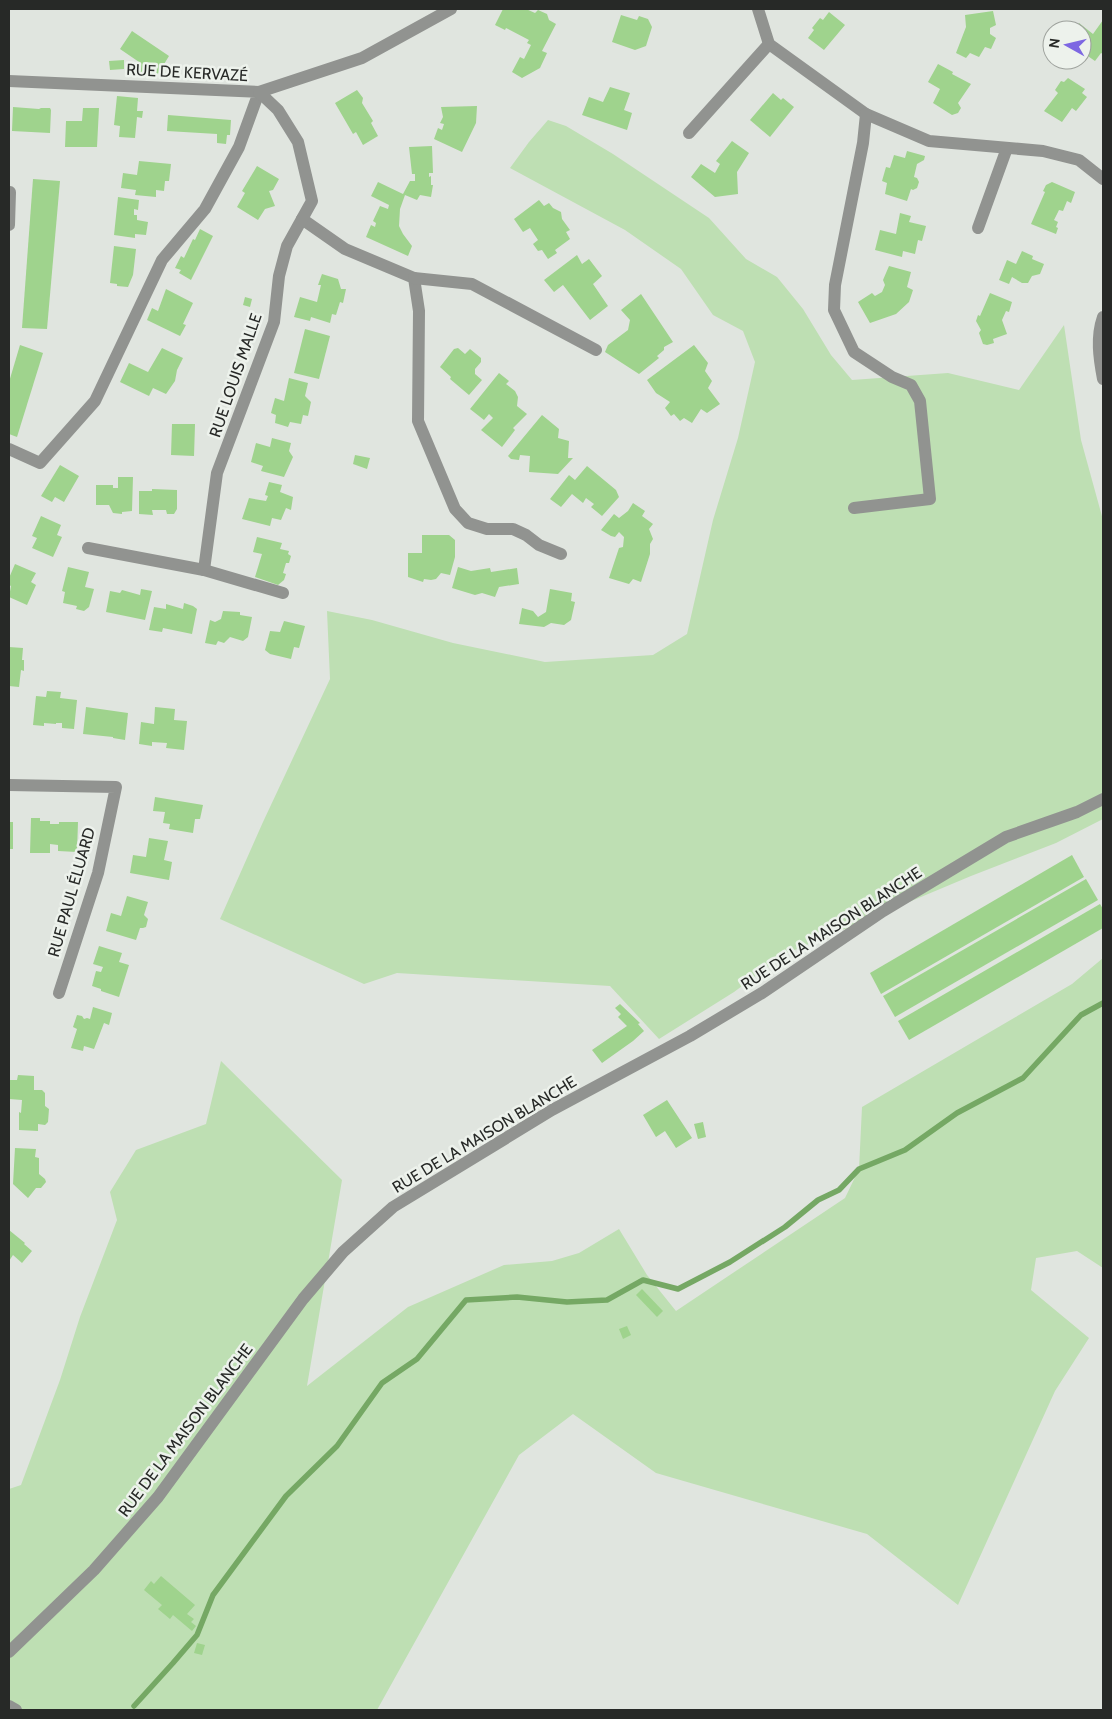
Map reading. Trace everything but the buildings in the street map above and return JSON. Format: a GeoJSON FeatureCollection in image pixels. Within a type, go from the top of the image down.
{"type":"FeatureCollection","features":[{"type":"Feature","properties":{"kind":"street"},"geometry":{"type":"LineString","coordinates":[[259,92],[362,58],[451,9]]}},
{"type":"Feature","properties":{"kind":"street"},"geometry":{"type":"LineString","coordinates":[[758,9],[769,44],[866,114],[929,141],[1043,150],[1079,160],[1103,178]]}},
{"type":"Feature","properties":{"kind":"street"},"geometry":{"type":"LineString","coordinates":[[689,132],[769,44]]}},
{"type":"Feature","properties":{"kind":"street","name":"RUE DE KERVAZÉ"},"geometry":{"type":"LineString","coordinates":[[9,81],[259,92],[239,146],[205,209],[162,260],[95,401],[40,463],[9,449]]}},
{"type":"Feature","properties":{"kind":"street","name":"RUE LOUIS MALLE"},"geometry":{"type":"LineString","coordinates":[[204,570],[217,473],[274,322],[279,276],[287,246],[312,200],[298,142],[278,110],[259,92]]}},
{"type":"Feature","properties":{"kind":"street"},"geometry":{"type":"LineString","coordinates":[[854,508],[930,498],[920,401],[911,385],[892,378],[854,352],[834,310],[835,285],[863,143],[866,114]]}},
{"type":"Feature","properties":{"kind":"street"},"geometry":{"type":"LineString","coordinates":[[978,228],[1007,148]]}},
{"type":"Feature","properties":{"kind":"street"},"geometry":{"type":"LineString","coordinates":[[9,225],[10,192]]}},
{"type":"Feature","properties":{"kind":"street"},"geometry":{"type":"LineString","coordinates":[[302,219],[346,249],[414,278],[472,284],[596,350]]}},
{"type":"Feature","properties":{"kind":"street"},"geometry":{"type":"LineString","coordinates":[[414,278],[420,311],[418,421],[455,509],[468,523],[487,530],[513,530],[560,554]]}},
{"type":"Feature","properties":{"kind":"street"},"geometry":{"type":"LineString","coordinates":[[1103,317],[1099,328],[1099,356],[1103,378]]}},
{"type":"Feature","properties":{"kind":"street"},"geometry":{"type":"LineString","coordinates":[[88,548],[204,570],[283,593]]}},
{"type":"Feature","properties":{"kind":"street","name":"RUE PAUL ÉLUARD"},"geometry":{"type":"LineString","coordinates":[[9,784],[116,787],[98,872],[59,993]]}},
{"type":"Feature","properties":{"kind":"street","name":"RUE DE LA MAISON BLANCHE"},"geometry":{"type":"LineString","coordinates":[[9,1652],[94,1570],[158,1497],[303,1299],[343,1252],[393,1207],[552,1110],[690,1036],[762,993],[883,911],[1006,836],[1077,812],[1103,799]]}},
{"type":"Feature","properties":{"kind":"street"},"geometry":{"type":"LineString","coordinates":[[9,1706],[16,1710]]}},
{"type":"Feature","properties":{"kind":"green space"},"geometry":{"type":"Polygon","coordinates":[[[548,120],[566,126],[613,154],[709,218],[746,259],[777,277],[803,309],[831,355],[852,380],[948,373],[1019,390],[1064,325],[1081,440],[1103,520],[1103,819],[1056,843],[971,876],[785,954],[734,992],[659,1039],[610,986],[397,973],[364,984],[220,919],[330,679],[327,611],[372,620],[453,643],[545,662],[653,655],[687,634],[713,520],[738,438],[755,362],[743,331],[713,315],[681,269],[625,230],[510,168],[548,120]]]}},
{"type":"Feature","properties":{"kind":"green space"},"geometry":{"type":"Polygon","coordinates":[[[1103,958],[1103,1268],[1077,1251],[1036,1258],[1031,1290],[1089,1338],[1055,1391],[958,1605],[867,1534],[656,1473],[573,1414],[519,1455],[377,1710],[9,1710],[9,1489],[21,1485],[60,1380],[80,1317],[117,1220],[110,1192],[136,1150],[206,1124],[221,1061],[342,1180],[307,1386],[408,1307],[504,1265],[552,1261],[579,1253],[619,1229],[647,1275],[676,1311],[845,1198],[859,1169],[862,1107],[1072,984],[1103,958]]]}},
{"type":"Feature","properties":{"kind":"waterway"},"geometry":{"type":"LineString","coordinates":[[134,1706],[197,1635],[213,1595],[286,1496],[337,1446],[382,1383],[417,1359],[466,1300],[517,1297],[567,1302],[607,1300],[643,1280],[678,1289],[730,1262],[785,1227],[818,1200],[839,1190],[859,1169],[905,1150],[957,1113],[1023,1078],[1081,1015],[1103,1003]]}}]}
